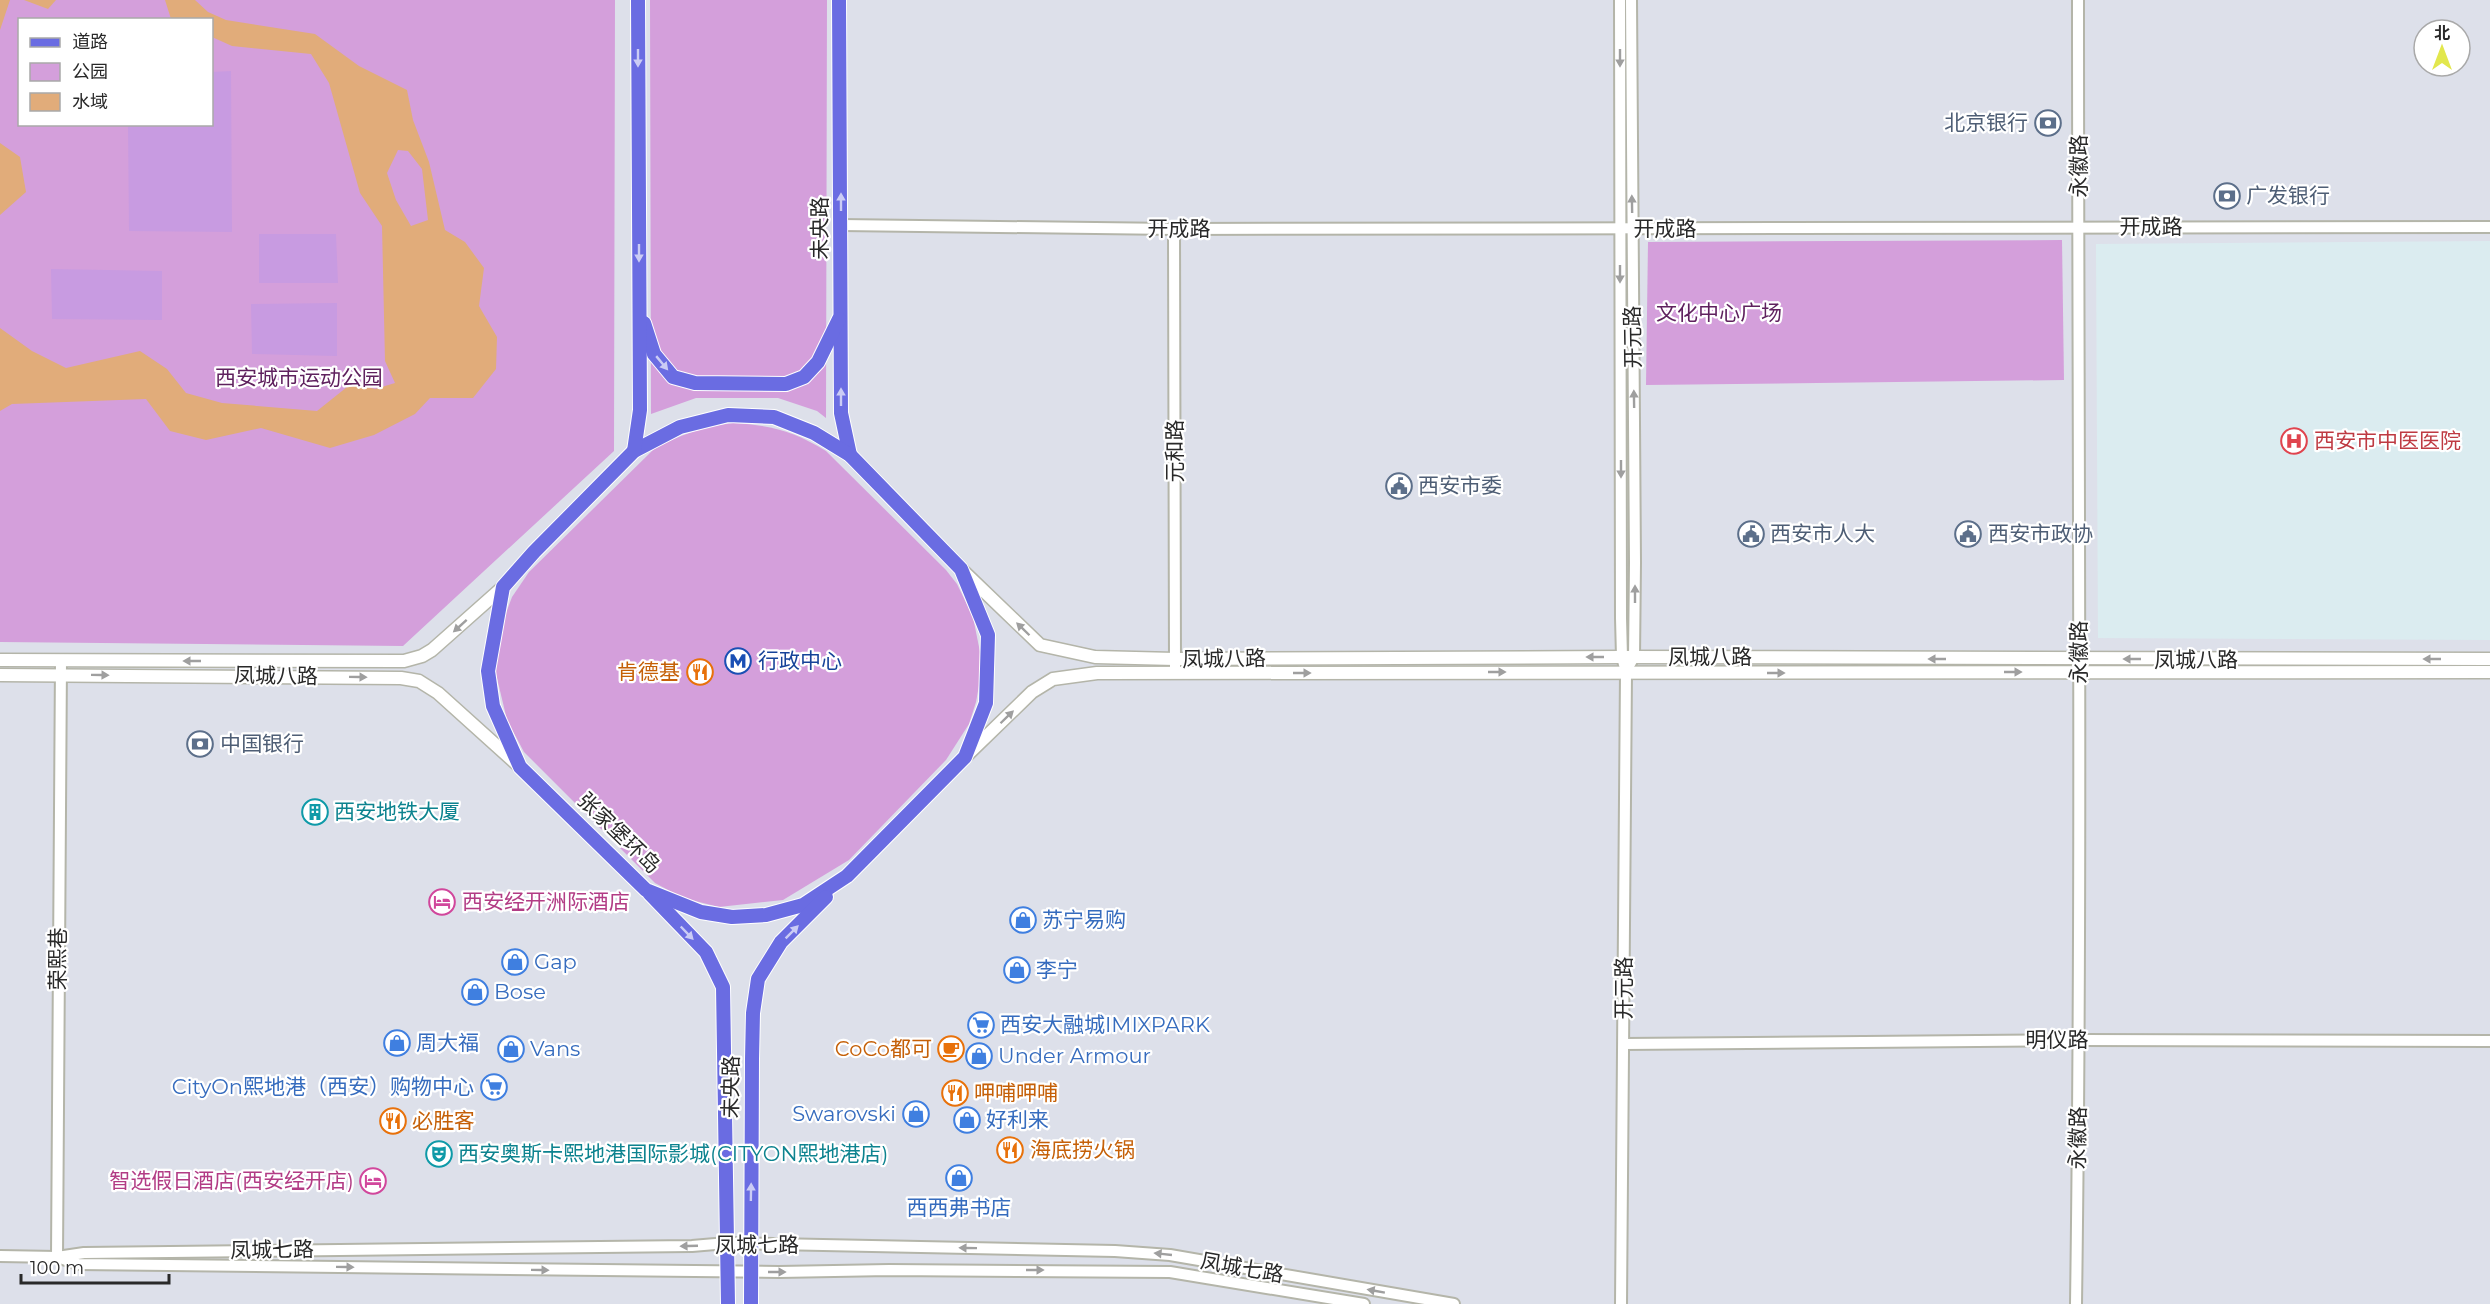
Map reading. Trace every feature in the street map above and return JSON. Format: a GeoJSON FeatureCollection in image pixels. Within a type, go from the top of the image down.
{"type":"FeatureCollection","features":[{"type":"Feature","properties":{"kind":"main road"},"geometry":{"type":"LineString","coordinates":[[634,451],[640,410],[638,0]]}},
{"type":"Feature","properties":{"kind":"main road","name":"未央路"},"geometry":{"type":"LineString","coordinates":[[839,0],[841,413],[850,455]]}},
{"type":"Feature","properties":{"kind":"main road"},"geometry":{"type":"LineString","coordinates":[[639,310],[654,354],[674,377],[695,383],[786,384],[804,377],[818,362],[841,316]]}},
{"type":"Feature","properties":{"kind":"main road","name":"张家堡环岛"},"geometry":{"type":"LineString","coordinates":[[728,415],[774,417],[814,433],[850,455],[962,569],[988,635],[986,704],[965,758],[847,876],[803,905],[766,915],[732,917],[701,912],[646,890],[520,767],[492,706],[488,671],[503,587],[573,511],[634,451],[680,428],[728,415]]}},
{"type":"Feature","properties":{"kind":"main road","name":"凤城八路"},"geometry":{"type":"LineString","coordinates":[[962,569],[1041,645],[1095,657],[1175,659],[1628,657],[2490,672]]}},
{"type":"Feature","properties":{"kind":"main road","name":"凤城八路"},"geometry":{"type":"LineString","coordinates":[[0,660],[404,661],[422,656],[432,650],[503,587]]}},
{"type":"Feature","properties":{"kind":"main road","name":"凤城八路"},"geometry":{"type":"LineString","coordinates":[[965,758],[1032,692],[1053,679],[1097,673],[1626,672],[2490,659]]}},
{"type":"Feature","properties":{"kind":"main road","name":"凤城八路"},"geometry":{"type":"LineString","coordinates":[[0,675],[401,678],[419,681],[438,693],[520,767]]}},
{"type":"Feature","properties":{"kind":"main road","name":"未央路"},"geometry":{"type":"LineString","coordinates":[[751,1304],[753,1013],[758,979],[781,942],[847,876]]}},
{"type":"Feature","properties":{"kind":"main road","name":"未央路"},"geometry":{"type":"LineString","coordinates":[[646,890],[706,952],[723,987],[728,1304]]}},
{"type":"Feature","properties":{"kind":"street","name":"开元路"},"geometry":{"type":"LineString","coordinates":[[1620,0],[1620,229],[1628,657]]}},
{"type":"Feature","properties":{"kind":"street","name":"开元路"},"geometry":{"type":"LineString","coordinates":[[1622,1304],[1626,672],[1632,229],[1630,0]]}},
{"type":"Feature","properties":{"kind":"street","name":"永徽路"},"geometry":{"type":"LineString","coordinates":[[2076,1304],[2080,1040],[2079,0]]}},
{"type":"Feature","properties":{"kind":"street","name":"开成路"},"geometry":{"type":"LineString","coordinates":[[841,225],[1174,229],[2490,227]]}},
{"type":"Feature","properties":{"kind":"street","name":"元和路"},"geometry":{"type":"LineString","coordinates":[[1174,229],[1175,673]]}},
{"type":"Feature","properties":{"kind":"street","name":"荣熙巷"},"geometry":{"type":"LineString","coordinates":[[57,1257],[61,661]]}},
{"type":"Feature","properties":{"kind":"street","name":"明仪路"},"geometry":{"type":"LineString","coordinates":[[1624,1044],[2080,1040],[2490,1041]]}},
{"type":"Feature","properties":{"kind":"street","name":"凤城七路"},"geometry":{"type":"LineString","coordinates":[[0,1256],[57,1257],[84,1253],[692,1246],[727,1243],[1115,1251],[1170,1255],[1454,1304]]}},
{"type":"Feature","properties":{"kind":"street","name":"凤城七路"},"geometry":{"type":"LineString","coordinates":[[57,1257],[78,1264],[727,1272],[913,1270],[1170,1272],[1364,1304]]}},
{"type":"Feature","properties":{"kind":"shaded area"},"geometry":{"type":"Polygon","coordinates":[[[231,71],[232,232],[129,231],[128,126],[213,126],[213,72],[231,71]]]}},
{"type":"Feature","properties":{"kind":"shaded area"},"geometry":{"type":"Polygon","coordinates":[[[259,234],[336,234],[338,283],[259,283],[259,234]]]}},
{"type":"Feature","properties":{"kind":"shaded area","name":"西安市中医医院"},"geometry":{"type":"Polygon","coordinates":[[[2490,241],[2490,640],[2098,638],[2096,244],[2490,241]]]}},
{"type":"Feature","properties":{"kind":"shaded area"},"geometry":{"type":"Polygon","coordinates":[[[51,269],[162,271],[162,320],[52,319],[51,269]]]}},
{"type":"Feature","properties":{"kind":"shaded area"},"geometry":{"type":"Polygon","coordinates":[[[337,303],[337,356],[252,354],[251,304],[337,303]]]}},
{"type":"Feature","properties":{"kind":"green space","name":"西安城市运动公园"},"geometry":{"type":"Polygon","coordinates":[[[0,0],[615,0],[614,451],[403,646],[0,642],[0,0]]]}},
{"type":"Feature","properties":{"kind":"green space"},"geometry":{"type":"Polygon","coordinates":[[[650,0],[827,0],[826,418],[817,411],[778,398],[696,398],[651,414],[650,0]]]}},
{"type":"Feature","properties":{"kind":"green space","name":"文化中心广场"},"geometry":{"type":"Polygon","coordinates":[[[2062,240],[2064,380],[1646,385],[1648,242],[2062,240]]]}},
{"type":"Feature","properties":{"kind":"green space"},"geometry":{"type":"Polygon","coordinates":[[[733,423],[781,430],[803,438],[826,451],[946,570],[957,584],[973,617],[980,652],[980,680],[969,724],[946,760],[849,860],[783,900],[719,907],[683,898],[655,883],[524,752],[507,720],[496,674],[497,646],[503,621],[512,597],[529,572],[654,449],[692,432],[733,423]]]}},
{"type":"Feature","properties":{"kind":"water"},"geometry":{"type":"Polygon","coordinates":[[[0,0],[10,0],[0,30],[0,0]]]}},
{"type":"Feature","properties":{"kind":"water"},"geometry":{"type":"Polygon","coordinates":[[[24,0],[56,0],[48,9],[24,0]]]}},
{"type":"Feature","properties":{"kind":"water"},"geometry":{"type":"Polygon","coordinates":[[[165,0],[195,0],[208,12],[226,20],[315,34],[359,66],[407,90],[413,120],[429,162],[445,230],[465,242],[484,268],[479,306],[497,337],[496,369],[473,398],[430,398],[415,414],[374,435],[330,448],[261,428],[206,440],[170,431],[146,399],[12,404],[0,411],[0,328],[32,351],[66,368],[140,351],[167,369],[186,393],[222,403],[317,411],[352,383],[375,389],[395,383],[385,361],[382,226],[360,193],[329,83],[311,54],[232,46],[213,37],[213,18],[171,18],[165,0]],[[398,150],[387,173],[396,200],[411,226],[428,220],[422,169],[408,151],[398,150]]]}},
{"type":"Feature","properties":{"kind":"water"},"geometry":{"type":"Polygon","coordinates":[[[0,143],[20,157],[26,192],[0,215],[0,143]]]}},
{"type":"Feature","properties":{"kind":"place","name":"北京银行"},"geometry":{"type":"Point","coordinates":[2048,123]}},
{"type":"Feature","properties":{"kind":"place","name":"广发银行"},"geometry":{"type":"Point","coordinates":[2227,196]}},
{"type":"Feature","properties":{"kind":"place","name":"西安市中医医院"},"geometry":{"type":"Point","coordinates":[2294,441]}},
{"type":"Feature","properties":{"kind":"place","name":"西安市委"},"geometry":{"type":"Point","coordinates":[1399,486]}},
{"type":"Feature","properties":{"kind":"place","name":"西安市人大"},"geometry":{"type":"Point","coordinates":[1751,534]}},
{"type":"Feature","properties":{"kind":"place","name":"西安市政协"},"geometry":{"type":"Point","coordinates":[1968,534]}},
{"type":"Feature","properties":{"kind":"place","name":"行政中心"},"geometry":{"type":"Point","coordinates":[738,661]}},
{"type":"Feature","properties":{"kind":"place","name":"肯德基"},"geometry":{"type":"Point","coordinates":[700,672]}},
{"type":"Feature","properties":{"kind":"place","name":"中国银行"},"geometry":{"type":"Point","coordinates":[200,744]}},
{"type":"Feature","properties":{"kind":"place","name":"西安地铁大厦"},"geometry":{"type":"Point","coordinates":[315,812]}},
{"type":"Feature","properties":{"kind":"place","name":"西安经开洲际酒店"},"geometry":{"type":"Point","coordinates":[442,902]}},
{"type":"Feature","properties":{"kind":"place","name":"苏宁易购"},"geometry":{"type":"Point","coordinates":[1023,920]}},
{"type":"Feature","properties":{"kind":"place","name":"Gap"},"geometry":{"type":"Point","coordinates":[515,962]}},
{"type":"Feature","properties":{"kind":"place","name":"李宁"},"geometry":{"type":"Point","coordinates":[1017,970]}},
{"type":"Feature","properties":{"kind":"place","name":"Bose"},"geometry":{"type":"Point","coordinates":[475,992]}},
{"type":"Feature","properties":{"kind":"place","name":"西安大融城IMIXPARK"},"geometry":{"type":"Point","coordinates":[981,1025]}},
{"type":"Feature","properties":{"kind":"place","name":"周大福"},"geometry":{"type":"Point","coordinates":[397,1043]}},
{"type":"Feature","properties":{"kind":"place","name":"Vans"},"geometry":{"type":"Point","coordinates":[511,1049]}},
{"type":"Feature","properties":{"kind":"place","name":"CoCo都可"},"geometry":{"type":"Point","coordinates":[951,1049]}},
{"type":"Feature","properties":{"kind":"place","name":"Under Armour"},"geometry":{"type":"Point","coordinates":[979,1056]}},
{"type":"Feature","properties":{"kind":"place","name":"CityOn熙地港（西安）购物中心"},"geometry":{"type":"Point","coordinates":[494,1087]}},
{"type":"Feature","properties":{"kind":"place","name":"呷哺呷哺"},"geometry":{"type":"Point","coordinates":[955,1093]}},
{"type":"Feature","properties":{"kind":"place","name":"Swarovski"},"geometry":{"type":"Point","coordinates":[916,1114]}},
{"type":"Feature","properties":{"kind":"place","name":"好利来"},"geometry":{"type":"Point","coordinates":[967,1120]}},
{"type":"Feature","properties":{"kind":"place","name":"必胜客"},"geometry":{"type":"Point","coordinates":[393,1121]}},
{"type":"Feature","properties":{"kind":"place","name":"海底捞火锅"},"geometry":{"type":"Point","coordinates":[1010,1150]}},
{"type":"Feature","properties":{"kind":"place","name":"西安奥斯卡熙地港国际影城(CITYON熙地港店)"},"geometry":{"type":"Point","coordinates":[439,1154]}},
{"type":"Feature","properties":{"kind":"place","name":"西西弗书店"},"geometry":{"type":"Point","coordinates":[959,1178]}},
{"type":"Feature","properties":{"kind":"place","name":"智选假日酒店(西安经开店)"},"geometry":{"type":"Point","coordinates":[373,1181]}}]}
